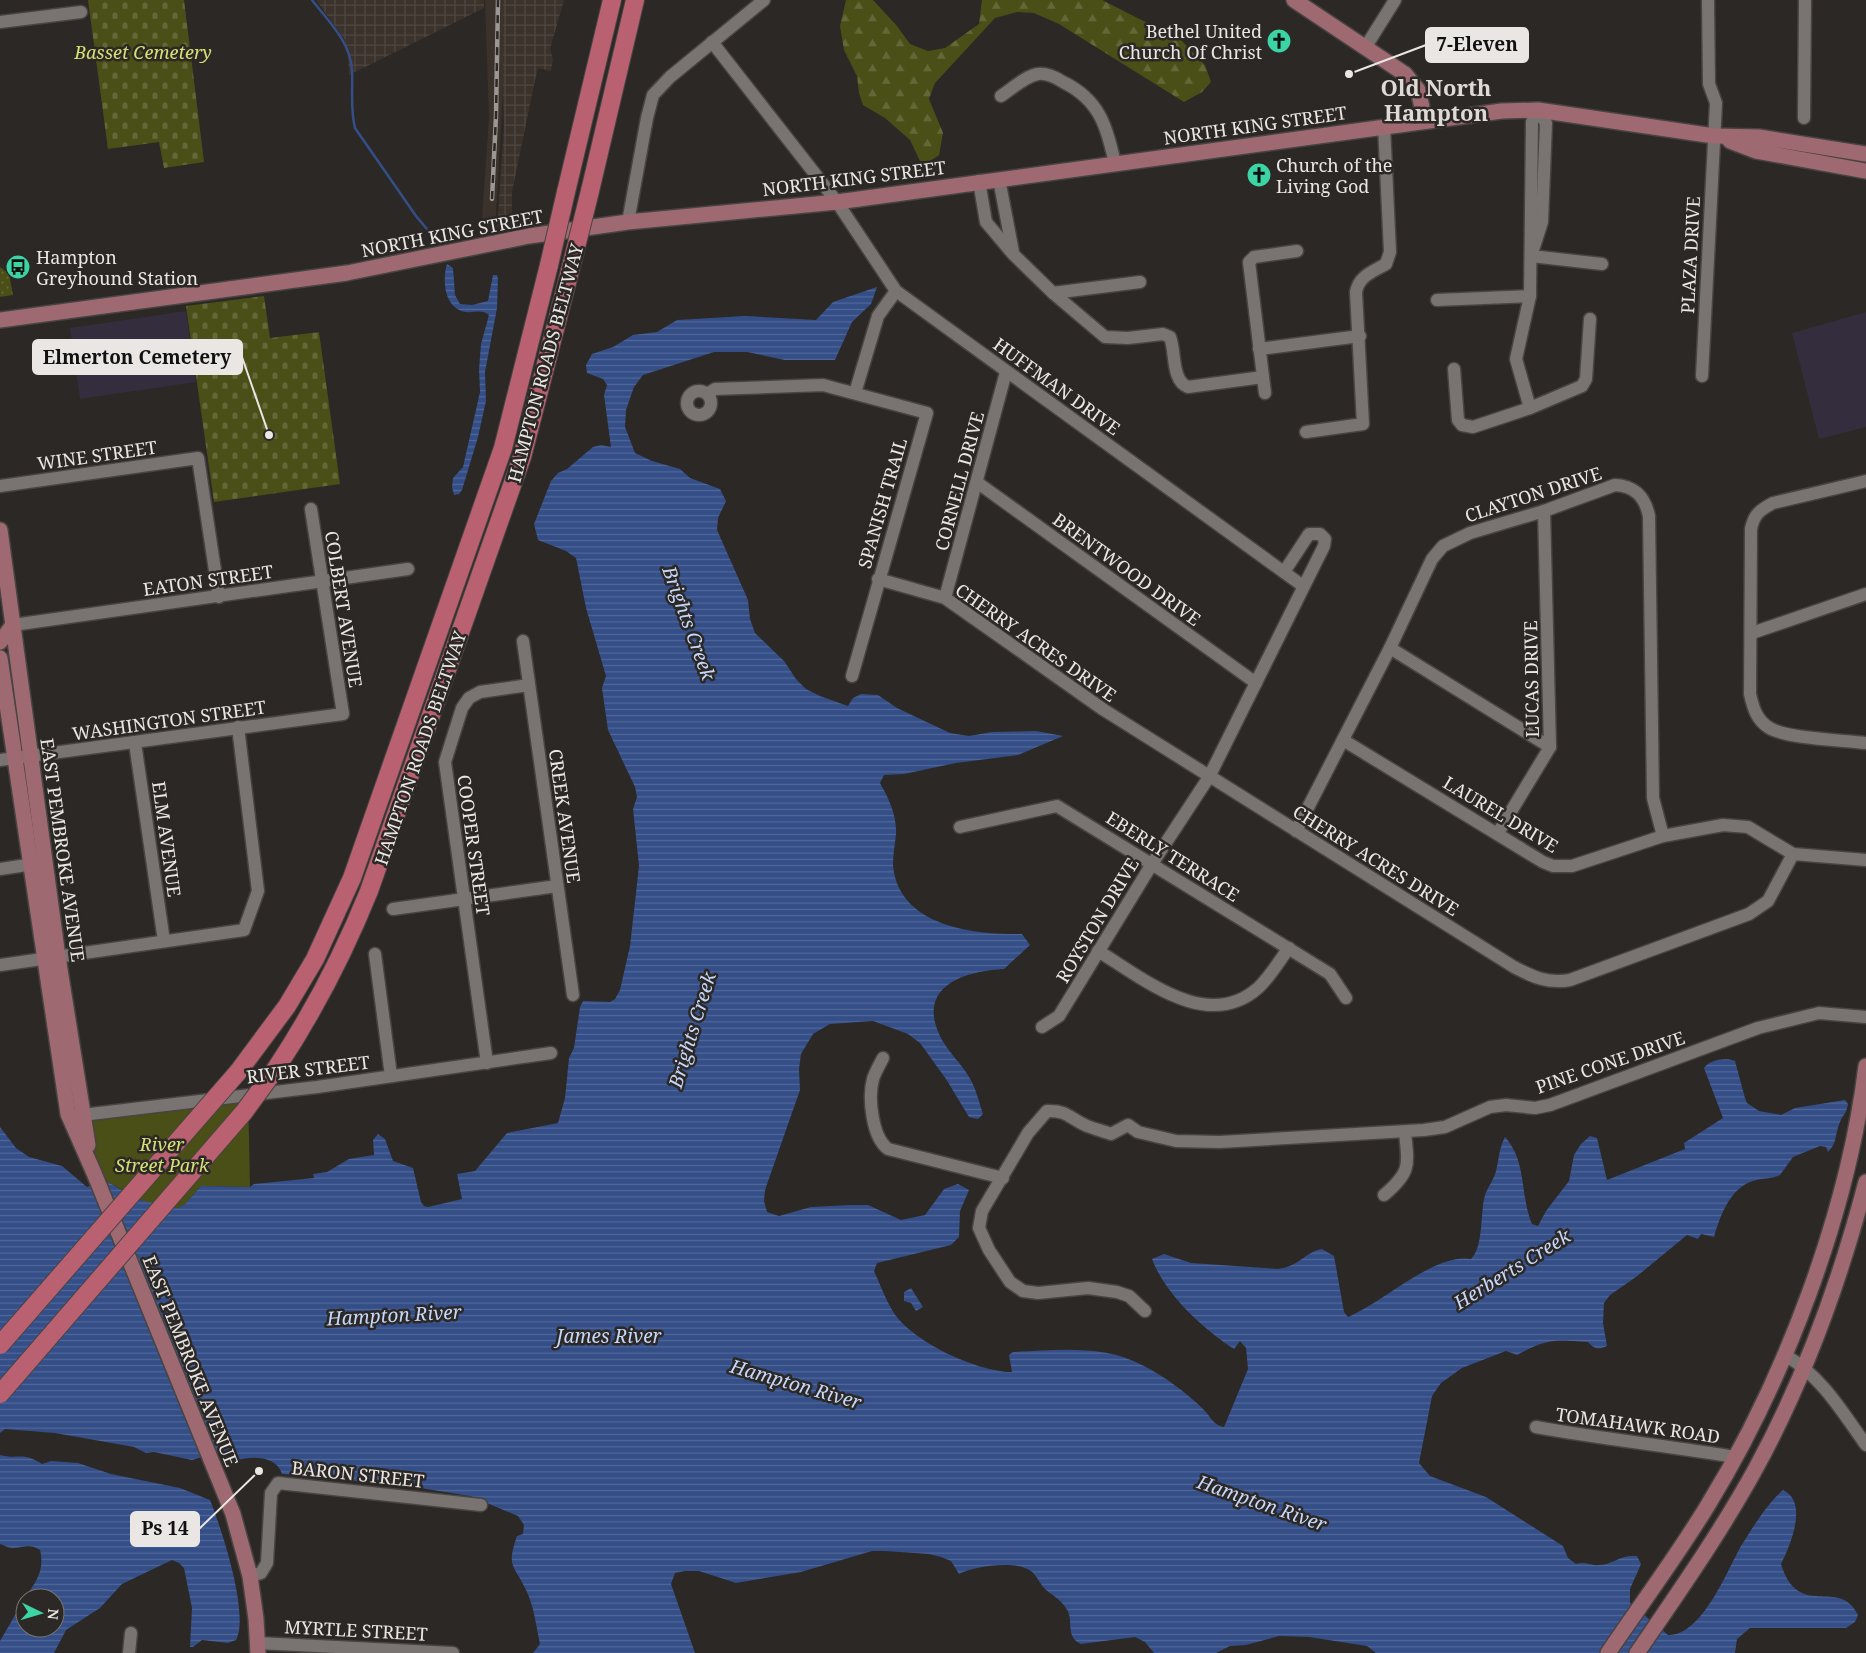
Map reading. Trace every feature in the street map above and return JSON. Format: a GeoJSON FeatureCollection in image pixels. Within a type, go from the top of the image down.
{"type":"FeatureCollection","features":[{"type":"Feature","properties":{"kind":"highway","name":"HAMPTON ROADS BELTWAY"},"geometry":{"type":"LineString","coordinates":[[0,1345],[238,1072],[268,1034],[305,976],[333,924],[352,878],[503,448],[612,0]]}},
{"type":"Feature","properties":{"kind":"highway","name":"HAMPTON ROADS BELTWAY"},"geometry":{"type":"LineString","coordinates":[[0,1394],[244,1112],[278,1067],[328,982],[369,891],[522,457],[590,191],[635,0]]}},
{"type":"Feature","properties":{"kind":"main road"},"geometry":{"type":"LineString","coordinates":[[1294,0],[1396,68],[1413,82],[1421,97],[1425,120]]}},
{"type":"Feature","properties":{"kind":"main road","name":"NORTH KING STREET"},"geometry":{"type":"LineString","coordinates":[[0,320],[347,273],[529,236],[628,222],[836,202],[1425,120],[1502,111],[1538,110],[1714,136],[1759,138],[1866,154]]}},
{"type":"Feature","properties":{"kind":"main road","name":"NORTH KING STREET"},"geometry":{"type":"LineString","coordinates":[[1714,136],[1756,151],[1866,171]]}},
{"type":"Feature","properties":{"kind":"main road","name":"EAST PEMBROKE AVENUE"},"geometry":{"type":"LineString","coordinates":[[0,530],[7,628],[31,756],[46,862],[52,958],[75,1116],[94,1173],[215,1468],[239,1532],[250,1576],[258,1648]]}},
{"type":"Feature","properties":{"kind":"main road"},"geometry":{"type":"LineString","coordinates":[[0,642],[7,628]]}},
{"type":"Feature","properties":{"kind":"main road","name":"EAST PEMBROKE AVENUE"},"geometry":{"type":"LineString","coordinates":[[0,658],[7,759],[52,958]]}},
{"type":"Feature","properties":{"kind":"main road"},"geometry":{"type":"LineString","coordinates":[[1608,1653],[1707,1506],[1735,1457],[1785,1355],[1815,1276],[1846,1169],[1866,1066]]}},
{"type":"Feature","properties":{"kind":"main road"},"geometry":{"type":"LineString","coordinates":[[1636,1653],[1664,1614],[1755,1469],[1804,1367],[1840,1274],[1866,1182]]}},
{"type":"Feature","properties":{"kind":"street"},"geometry":{"type":"LineString","coordinates":[[628,222],[646,118],[654,95],[670,77],[764,0]]}},
{"type":"Feature","properties":{"kind":"street"},"geometry":{"type":"LineString","coordinates":[[1364,48],[1395,0]]}},
{"type":"Feature","properties":{"kind":"street","name":"PLAZA DRIVE"},"geometry":{"type":"LineString","coordinates":[[1702,376],[1716,103],[1709,84],[1708,0]]}},
{"type":"Feature","properties":{"kind":"street"},"geometry":{"type":"LineString","coordinates":[[1804,118],[1805,0]]}},
{"type":"Feature","properties":{"kind":"street"},"geometry":{"type":"LineString","coordinates":[[0,22],[81,12]]}},
{"type":"Feature","properties":{"kind":"street","name":"HUFFMAN DRIVE"},"geometry":{"type":"LineString","coordinates":[[712,42],[836,202],[896,291],[1303,586]]}},
{"type":"Feature","properties":{"kind":"street"},"geometry":{"type":"LineString","coordinates":[[1002,96],[1031,76],[1039,74],[1050,75],[1071,86],[1088,99],[1100,113],[1115,163]]}},
{"type":"Feature","properties":{"kind":"street"},"geometry":{"type":"LineString","coordinates":[[1530,408],[1516,359],[1530,296],[1532,122],[1538,110]]}},
{"type":"Feature","properties":{"kind":"street"},"geometry":{"type":"LineString","coordinates":[[1306,432],[1363,424],[1360,336],[1356,292],[1357,284],[1362,277],[1386,264],[1390,252],[1384,126]]}},
{"type":"Feature","properties":{"kind":"street"},"geometry":{"type":"LineString","coordinates":[[999,179],[1013,254]]}},
{"type":"Feature","properties":{"kind":"street"},"geometry":{"type":"LineString","coordinates":[[979,181],[986,222],[1013,254],[1053,293],[1105,336],[1116,339],[1163,334],[1170,337],[1177,377],[1183,385],[1188,387],[1263,377]]}},
{"type":"Feature","properties":{"kind":"street"},"geometry":{"type":"LineString","coordinates":[[1265,393],[1249,262],[1254,257],[1297,252]]}},
{"type":"Feature","properties":{"kind":"street"},"geometry":{"type":"LineString","coordinates":[[1531,256],[1602,264]]}},
{"type":"Feature","properties":{"kind":"street"},"geometry":{"type":"LineString","coordinates":[[1053,293],[1140,282]]}},
{"type":"Feature","properties":{"kind":"street"},"geometry":{"type":"LineString","coordinates":[[855,393],[878,316],[896,291]]}},
{"type":"Feature","properties":{"kind":"street"},"geometry":{"type":"LineString","coordinates":[[1437,300],[1530,296]]}},
{"type":"Feature","properties":{"kind":"street"},"geometry":{"type":"LineString","coordinates":[[1454,369],[1458,420],[1462,425],[1472,427],[1530,408],[1582,386],[1586,379],[1590,320]]}},
{"type":"Feature","properties":{"kind":"street"},"geometry":{"type":"LineString","coordinates":[[1259,349],[1360,336]]}},
{"type":"Feature","properties":{"kind":"street","name":"CORNELL DRIVE"},"geometry":{"type":"LineString","coordinates":[[945,598],[978,483],[1006,372]]}},
{"type":"Feature","properties":{"kind":"street","name":"SPANISH TRAIL"},"geometry":{"type":"LineString","coordinates":[[707,394],[715,389],[823,384],[927,413],[878,579],[852,676]]}},
{"type":"Feature","properties":{"kind":"street","name":"WINE STREET"},"geometry":{"type":"LineString","coordinates":[[0,486],[198,458],[220,597]]}},
{"type":"Feature","properties":{"kind":"street"},"geometry":{"type":"LineString","coordinates":[[1866,481],[1773,503],[1759,510],[1753,519],[1751,529],[1752,633],[1750,694],[1753,707],[1759,718],[1768,728],[1788,734],[1866,743]]}},
{"type":"Feature","properties":{"kind":"street","name":"BRENTWOOD DRIVE"},"geometry":{"type":"LineString","coordinates":[[978,483],[1256,683]]}},
{"type":"Feature","properties":{"kind":"street","name":"CLAYTON DRIVE"},"geometry":{"type":"LineString","coordinates":[[1296,831],[1390,648],[1432,559],[1443,546],[1470,533],[1544,511],[1615,485],[1626,486],[1637,492],[1646,503],[1649,516],[1653,798],[1663,836]]}},
{"type":"Feature","properties":{"kind":"street","name":"COLBERT AVENUE"},"geometry":{"type":"LineString","coordinates":[[311,509],[343,714]]}},
{"type":"Feature","properties":{"kind":"street","name":"LUCAS DRIVE"},"geometry":{"type":"LineString","coordinates":[[1498,833],[1550,747],[1544,511]]}},
{"type":"Feature","properties":{"kind":"street"},"geometry":{"type":"LineString","coordinates":[[1209,777],[1324,546],[1325,539],[1320,534],[1309,534],[1284,572]]}},
{"type":"Feature","properties":{"kind":"street","name":"EATON STREET"},"geometry":{"type":"LineString","coordinates":[[7,628],[408,569]]}},
{"type":"Feature","properties":{"kind":"street","name":"CHERRY ACRES DRIVE"},"geometry":{"type":"LineString","coordinates":[[878,579],[945,598],[1104,710],[1514,967],[1538,979],[1549,982],[1570,980],[1748,914],[1768,901],[1793,854]]}},
{"type":"Feature","properties":{"kind":"street"},"geometry":{"type":"LineString","coordinates":[[1752,633],[1866,594]]}},
{"type":"Feature","properties":{"kind":"street","name":"CREEK AVENUE"},"geometry":{"type":"LineString","coordinates":[[523,641],[573,995]]}},
{"type":"Feature","properties":{"kind":"street"},"geometry":{"type":"LineString","coordinates":[[1390,648],[1550,747]]}},
{"type":"Feature","properties":{"kind":"street","name":"COOPER STREET"},"geometry":{"type":"LineString","coordinates":[[487,1063],[445,762],[462,708],[469,698],[480,692],[529,686]]}},
{"type":"Feature","properties":{"kind":"street","name":"WASHINGTON STREET"},"geometry":{"type":"LineString","coordinates":[[7,759],[343,714]]}},
{"type":"Feature","properties":{"kind":"street"},"geometry":{"type":"LineString","coordinates":[[0,965],[244,930],[258,891],[238,727]]}},
{"type":"Feature","properties":{"kind":"street","name":"LAUREL DRIVE"},"geometry":{"type":"LineString","coordinates":[[1343,740],[1543,862],[1563,867],[1581,864],[1663,836],[1723,825],[1737,825],[1758,832],[1793,854]]}},
{"type":"Feature","properties":{"kind":"street","name":"ELM AVENUE"},"geometry":{"type":"LineString","coordinates":[[135,742],[164,942]]}},
{"type":"Feature","properties":{"kind":"street","name":"ROYSTON DRIVE"},"geometry":{"type":"LineString","coordinates":[[1042,1027],[1059,1016],[1152,864],[1209,777]]}},
{"type":"Feature","properties":{"kind":"street","name":"EBERLY TERRACE"},"geometry":{"type":"LineString","coordinates":[[960,827],[1057,806],[1330,974],[1346,998]]}},
{"type":"Feature","properties":{"kind":"street"},"geometry":{"type":"LineString","coordinates":[[1793,854],[1866,860]]}},
{"type":"Feature","properties":{"kind":"street"},"geometry":{"type":"LineString","coordinates":[[0,869],[46,862]]}},
{"type":"Feature","properties":{"kind":"street"},"geometry":{"type":"LineString","coordinates":[[393,909],[557,886]]}},
{"type":"Feature","properties":{"kind":"street"},"geometry":{"type":"LineString","coordinates":[[1098,952],[1175,998],[1196,1004],[1217,1005],[1232,1003],[1258,987],[1289,948]]}},
{"type":"Feature","properties":{"kind":"street"},"geometry":{"type":"LineString","coordinates":[[375,954],[391,1076]]}},
{"type":"Feature","properties":{"kind":"street","name":"PINE CONE DRIVE"},"geometry":{"type":"LineString","coordinates":[[1003,1178],[1028,1133],[1047,1111],[1070,1114],[1086,1126],[1111,1134],[1128,1125],[1138,1132],[1176,1142],[1220,1142],[1405,1132],[1445,1127],[1490,1107],[1506,1105],[1535,1108],[1550,1105],[1749,1031],[1794,1019],[1825,1013],[1866,1017]]}},
{"type":"Feature","properties":{"kind":"street","name":"RIVER STREET"},"geometry":{"type":"LineString","coordinates":[[75,1116],[391,1076],[551,1053]]}},
{"type":"Feature","properties":{"kind":"street"},"geometry":{"type":"LineString","coordinates":[[883,1058],[873,1079],[871,1098],[871,1114],[883,1145],[888,1149],[1003,1178],[982,1211],[979,1228],[989,1250],[1010,1282],[1023,1291],[1038,1293],[1088,1288],[1117,1292],[1129,1296],[1145,1311]]}},
{"type":"Feature","properties":{"kind":"street"},"geometry":{"type":"LineString","coordinates":[[1384,1195],[1400,1182],[1405,1173],[1408,1160],[1405,1132]]}},
{"type":"Feature","properties":{"kind":"street"},"geometry":{"type":"LineString","coordinates":[[1785,1355],[1804,1367],[1818,1380],[1866,1445]]}},
{"type":"Feature","properties":{"kind":"street","name":"TOMAHAWK ROAD"},"geometry":{"type":"LineString","coordinates":[[1536,1428],[1597,1438],[1658,1444],[1735,1457]]}},
{"type":"Feature","properties":{"kind":"street","name":"BARON STREET"},"geometry":{"type":"LineString","coordinates":[[250,1576],[261,1573],[267,1563],[271,1493],[278,1483],[481,1505]]}},
{"type":"Feature","properties":{"kind":"street"},"geometry":{"type":"LineString","coordinates":[[129,1653],[131,1633]]}},
{"type":"Feature","properties":{"kind":"street","name":"MYRTLE STREET"},"geometry":{"type":"LineString","coordinates":[[258,1648],[453,1653]]}},
{"type":"Feature","properties":{"kind":"shaded area"},"geometry":{"type":"Polygon","coordinates":[[[316,0],[484,0],[484,8],[349,75],[345,40],[316,0]]]}},
{"type":"Feature","properties":{"kind":"shaded area"},"geometry":{"type":"Polygon","coordinates":[[[485,0],[503,0],[503,91],[495,230],[481,233],[489,117],[485,0]]]}},
{"type":"Feature","properties":{"kind":"shaded area"},"geometry":{"type":"Polygon","coordinates":[[[500,0],[564,0],[550,49],[553,59],[551,71],[538,68],[534,85],[512,192],[512,227],[497,230],[504,127],[500,0]]]}},
{"type":"Feature","properties":{"kind":"shaded area"},"geometry":{"type":"Polygon","coordinates":[[[186,311],[196,382],[80,399],[70,328],[186,311]]]}},
{"type":"Feature","properties":{"kind":"shaded area"},"geometry":{"type":"Polygon","coordinates":[[[1866,312],[1866,427],[1819,439],[1792,333],[1866,312]]]}},
{"type":"Feature","properties":{"kind":"green space","name":"Basset Cemetery"},"geometry":{"type":"Polygon","coordinates":[[[88,0],[184,0],[204,162],[164,168],[159,142],[108,149],[88,0]]]}},
{"type":"Feature","properties":{"kind":"green space"},"geometry":{"type":"Polygon","coordinates":[[[846,0],[873,0],[897,26],[910,44],[928,51],[945,48],[979,24],[982,0],[1102,0],[1181,40],[1205,65],[1211,82],[1202,92],[1184,102],[1059,24],[1034,13],[1017,12],[995,18],[935,83],[929,99],[943,133],[939,155],[930,161],[920,161],[910,140],[885,118],[863,105],[857,76],[844,50],[840,26],[846,0]]]}},
{"type":"Feature","properties":{"kind":"green space"},"geometry":{"type":"Polygon","coordinates":[[[0,267],[9,274],[13,295],[0,297],[0,267]]]}},
{"type":"Feature","properties":{"kind":"green space"},"geometry":{"type":"Polygon","coordinates":[[[264,296],[270,338],[319,332],[340,484],[214,502],[186,306],[264,296]]]}},
{"type":"Feature","properties":{"kind":"green space","name":"River Street Park"},"geometry":{"type":"Polygon","coordinates":[[[248,1092],[250,1187],[201,1186],[185,1204],[178,1208],[146,1203],[108,1182],[101,1181],[81,1115],[248,1092]]]}},
{"type":"Feature","properties":{"kind":"water"},"geometry":{"type":"Polygon","coordinates":[[[447,264],[453,268],[455,295],[460,304],[472,305],[488,301],[493,275],[497,275],[498,279],[497,308],[485,372],[486,401],[478,437],[462,490],[459,494],[454,495],[452,487],[453,478],[463,467],[480,392],[481,344],[489,315],[481,312],[466,312],[459,310],[453,305],[446,293],[445,271],[447,264]]]}},
{"type":"Feature","properties":{"kind":"water","name":"James River"},"geometry":{"type":"Polygon","coordinates":[[[877,287],[871,304],[852,322],[835,360],[785,360],[747,352],[714,352],[643,375],[634,387],[626,410],[625,427],[635,453],[652,461],[680,469],[690,478],[720,489],[726,501],[718,518],[717,530],[748,600],[750,619],[755,633],[784,661],[796,679],[806,689],[848,706],[853,698],[861,694],[878,695],[897,708],[950,733],[969,736],[992,732],[1036,731],[1063,736],[1018,755],[956,763],[904,774],[884,775],[880,783],[894,814],[896,834],[893,865],[898,886],[908,902],[923,914],[941,923],[961,929],[982,932],[1022,934],[1030,945],[1004,969],[974,973],[948,984],[939,993],[934,1005],[934,1019],[940,1036],[971,1081],[983,1114],[978,1119],[969,1117],[946,1079],[920,1043],[908,1034],[873,1021],[830,1024],[813,1034],[801,1054],[799,1069],[800,1090],[765,1190],[764,1201],[767,1212],[779,1216],[811,1207],[868,1205],[901,1220],[925,1215],[944,1189],[958,1184],[969,1190],[960,1211],[959,1237],[951,1245],[877,1263],[874,1271],[892,1310],[913,1333],[963,1361],[998,1371],[1012,1372],[1009,1355],[1013,1352],[1079,1350],[1095,1351],[1127,1358],[1150,1369],[1174,1385],[1197,1403],[1215,1423],[1224,1427],[1248,1369],[1246,1348],[1240,1341],[1234,1349],[1186,1310],[1166,1285],[1152,1259],[1164,1254],[1191,1263],[1278,1269],[1292,1265],[1311,1253],[1322,1249],[1334,1256],[1344,1312],[1348,1317],[1441,1263],[1457,1259],[1471,1259],[1480,1238],[1483,1202],[1495,1174],[1500,1149],[1505,1137],[1517,1157],[1528,1213],[1532,1224],[1538,1226],[1546,1211],[1569,1181],[1574,1155],[1581,1144],[1590,1136],[1597,1138],[1607,1180],[1685,1149],[1684,1143],[1723,1118],[1704,1068],[1714,1061],[1727,1059],[1735,1061],[1747,1103],[1759,1111],[1781,1115],[1795,1108],[1845,1100],[1848,1104],[1838,1126],[1833,1145],[1828,1152],[1826,1147],[1820,1146],[1793,1157],[1780,1175],[1756,1180],[1745,1185],[1732,1196],[1727,1204],[1719,1220],[1714,1237],[1701,1234],[1698,1239],[1687,1235],[1636,1277],[1610,1295],[1604,1303],[1603,1323],[1607,1346],[1596,1348],[1588,1342],[1551,1341],[1517,1355],[1506,1351],[1462,1368],[1441,1383],[1432,1396],[1419,1463],[1430,1476],[1486,1497],[1563,1546],[1568,1558],[1576,1564],[1599,1565],[1625,1557],[1637,1556],[1641,1564],[1630,1589],[1630,1603],[1668,1635],[1680,1632],[1692,1625],[1702,1614],[1721,1585],[1750,1531],[1783,1490],[1791,1496],[1795,1504],[1796,1514],[1789,1547],[1781,1564],[1788,1581],[1798,1591],[1808,1595],[1841,1599],[1850,1604],[1858,1615],[1855,1622],[1846,1628],[1750,1628],[1737,1639],[1735,1653],[1376,1653],[1367,1646],[1309,1637],[1279,1636],[1246,1645],[1230,1646],[1216,1653],[1154,1653],[1145,1642],[1135,1637],[1081,1644],[1076,1641],[1071,1633],[1069,1613],[1066,1608],[1045,1589],[1031,1571],[1024,1568],[995,1565],[959,1574],[951,1561],[941,1557],[929,1554],[872,1551],[801,1572],[736,1583],[699,1571],[675,1573],[671,1584],[695,1653],[533,1653],[540,1644],[534,1616],[529,1596],[515,1570],[512,1560],[517,1536],[523,1534],[524,1525],[518,1516],[470,1496],[408,1486],[282,1474],[279,1467],[274,1463],[261,1458],[233,1461],[220,1454],[212,1454],[192,1460],[154,1452],[146,1453],[134,1447],[55,1433],[5,1429],[0,1433],[0,1127],[16,1148],[29,1157],[62,1166],[87,1187],[101,1181],[108,1182],[139,1200],[178,1208],[185,1204],[201,1186],[250,1187],[254,1184],[314,1178],[313,1174],[327,1172],[349,1159],[374,1155],[373,1140],[378,1134],[385,1139],[393,1161],[413,1168],[421,1202],[424,1206],[428,1207],[462,1199],[457,1174],[475,1171],[507,1133],[558,1123],[565,1098],[569,1058],[574,1048],[580,1007],[583,1001],[610,1002],[615,999],[620,990],[630,946],[639,866],[633,809],[637,797],[635,787],[608,730],[602,688],[606,676],[586,608],[576,558],[566,551],[538,540],[534,524],[551,481],[558,473],[567,469],[593,447],[601,445],[611,447],[604,395],[607,385],[603,379],[587,373],[586,365],[592,354],[613,347],[633,335],[657,332],[677,320],[745,316],[816,320],[833,302],[877,287]]]}},
{"type":"Feature","properties":{"kind":"water"},"geometry":{"type":"Polygon","coordinates":[[[911,1288],[923,1307],[916,1311],[911,1303],[904,1301],[904,1292],[911,1288]]]}},
{"type":"Feature","properties":{"kind":"water"},"geometry":{"type":"Polygon","coordinates":[[[0,1455],[25,1457],[42,1464],[51,1461],[78,1463],[111,1474],[180,1488],[210,1500],[227,1550],[237,1592],[239,1628],[236,1640],[228,1643],[202,1640],[193,1647],[190,1647],[192,1608],[184,1568],[172,1560],[122,1584],[100,1608],[65,1632],[65,1588],[31,1588],[40,1570],[40,1550],[29,1546],[10,1548],[0,1544],[0,1455]]]}},
{"type":"Feature","properties":{"kind":"water"},"geometry":{"type":"Polygon","coordinates":[[[15,1615],[15,1638],[62,1638],[54,1653],[0,1653],[0,1641],[15,1615]]]}},
{"type":"Feature","properties":{"kind":"waterway"},"geometry":{"type":"LineString","coordinates":[[312,0],[338,32],[347,50],[352,70],[352,106],[355,128],[416,216],[437,241]]}},
{"type":"Feature","properties":{"kind":"railway"},"geometry":{"type":"LineString","coordinates":[[492,199],[498,0]]}},
{"type":"Feature","properties":{"kind":"place","name":"Bethel United Church Of Christ"},"geometry":{"type":"Point","coordinates":[1279,41]}},
{"type":"Feature","properties":{"kind":"place","name":"7-Eleven"},"geometry":{"type":"Point","coordinates":[1349,74]}},
{"type":"Feature","properties":{"kind":"place","name":"Church of the Living God"},"geometry":{"type":"Point","coordinates":[1259,175]}},
{"type":"Feature","properties":{"kind":"place","name":"Hampton Greyhound Station"},"geometry":{"type":"Point","coordinates":[18,267]}},
{"type":"Feature","properties":{"kind":"place","name":"Elmerton Cemetery"},"geometry":{"type":"Point","coordinates":[269,435]}},
{"type":"Feature","properties":{"kind":"place","name":"Ps 14"},"geometry":{"type":"Point","coordinates":[259,1471]}},
{"type":"Feature","properties":{"kind":"district","name":"Old North Hampton"},"geometry":{"type":"Point","coordinates":[1436,100]}},
{"type":"Feature","properties":{"kind":"water label","name":"Brights Creek"},"geometry":{"type":"Point","coordinates":[689,623]}},
{"type":"Feature","properties":{"kind":"water label","name":"Brights Creek"},"geometry":{"type":"Point","coordinates":[692,1030]}},
{"type":"Feature","properties":{"kind":"water label","name":"Herberts Creek"},"geometry":{"type":"Point","coordinates":[1512,1269]}},
{"type":"Feature","properties":{"kind":"water label","name":"Hampton River"},"geometry":{"type":"Point","coordinates":[394,1315]}},
{"type":"Feature","properties":{"kind":"water label","name":"Hampton River"},"geometry":{"type":"Point","coordinates":[796,1384]}},
{"type":"Feature","properties":{"kind":"water label","name":"Hampton River"},"geometry":{"type":"Point","coordinates":[1262,1503]}}]}
